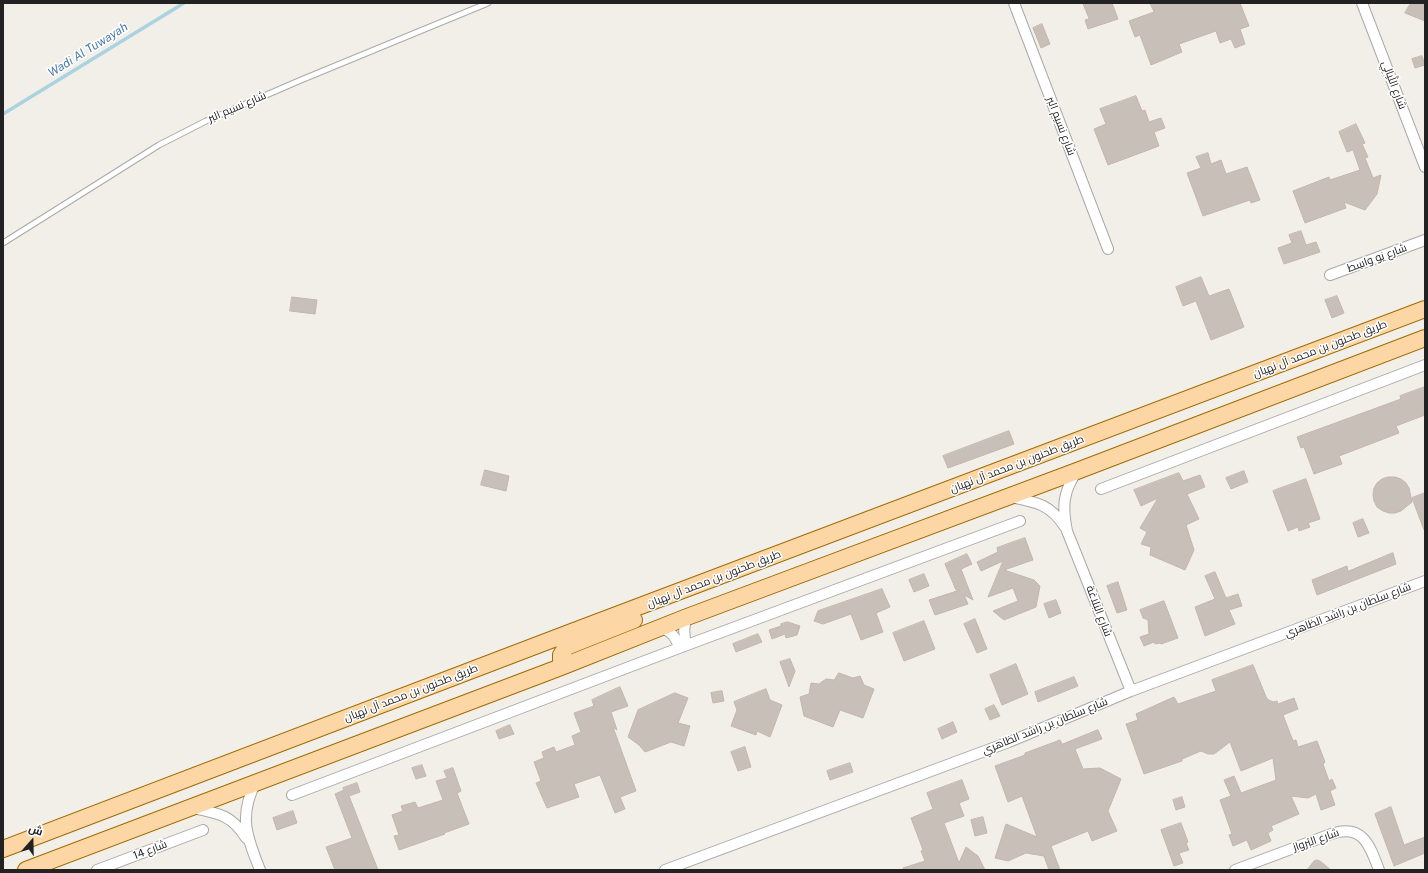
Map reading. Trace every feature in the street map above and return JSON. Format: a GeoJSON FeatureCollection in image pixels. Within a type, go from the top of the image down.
{"type":"FeatureCollection","features":[{"type":"Feature","properties":{"kind":"main road","name":"طريق طحنون بن محمد آل نهيان"},"geometry":{"type":"LineString","coordinates":[[3,849],[1425,309]]}},
{"type":"Feature","properties":{"kind":"main road"},"geometry":{"type":"LineString","coordinates":[[26,870],[561,667],[660,627],[1009,497],[1425,338]]}},
{"type":"Feature","properties":{"kind":"main road"},"geometry":{"type":"LineString","coordinates":[[561,667],[561,655],[566,648],[667,606],[685,596],[700,584]]}},
{"type":"Feature","properties":{"kind":"street","name":"شارع نسيم البر"},"geometry":{"type":"LineString","coordinates":[[1014,3],[1108,249]]}},
{"type":"Feature","properties":{"kind":"street","name":"شارع اللَّيالِي"},"geometry":{"type":"LineString","coordinates":[[1362,3],[1425,167]]}},
{"type":"Feature","properties":{"kind":"street","name":"شارع يَو واسِط"},"geometry":{"type":"LineString","coordinates":[[1330,275],[1425,240]]}},
{"type":"Feature","properties":{"kind":"street"},"geometry":{"type":"LineString","coordinates":[[1101,489],[1425,365]]}},
{"type":"Feature","properties":{"kind":"street","name":"شارع البَلاغة"},"geometry":{"type":"LineString","coordinates":[[1067,531],[1064,507],[1065,498],[1077,471]]}},
{"type":"Feature","properties":{"kind":"street","name":"شارع البَلاغة"},"geometry":{"type":"LineString","coordinates":[[1009,497],[1035,502],[1047,507],[1057,515],[1067,531],[1131,691]]}},
{"type":"Feature","properties":{"kind":"street"},"geometry":{"type":"LineString","coordinates":[[292,795],[1020,521]]}},
{"type":"Feature","properties":{"kind":"street","name":"شارع سلطان بن راشد الظاهري"},"geometry":{"type":"LineString","coordinates":[[665,870],[1009,742],[1131,691],[1425,581]]}},
{"type":"Feature","properties":{"kind":"street"},"geometry":{"type":"LineString","coordinates":[[683,647],[683,631],[687,617]]}},
{"type":"Feature","properties":{"kind":"street"},"geometry":{"type":"LineString","coordinates":[[660,627],[673,635],[683,647]]}},
{"type":"Feature","properties":{"kind":"street"},"geometry":{"type":"LineString","coordinates":[[256,782],[247,803],[245,814],[251,846],[260,870]]}},
{"type":"Feature","properties":{"kind":"street"},"geometry":{"type":"LineString","coordinates":[[189,808],[219,813],[226,817],[240,828],[251,846]]}},
{"type":"Feature","properties":{"kind":"street","name":"شارع 14"},"geometry":{"type":"LineString","coordinates":[[98,870],[203,830]]}},
{"type":"Feature","properties":{"kind":"street","name":"شارع البُرواز"},"geometry":{"type":"LineString","coordinates":[[1235,870],[1340,831],[1348,831],[1356,833],[1364,838],[1369,845],[1379,870]]}},
{"type":"Feature","properties":{"kind":"lane","name":"شارع نسيم البر"},"geometry":{"type":"LineString","coordinates":[[3,244],[159,145],[206,121],[488,3]]}},
{"type":"Feature","properties":{"kind":"building"},"geometry":{"type":"Polygon","coordinates":[[[1083,3],[1112,3],[1118,19],[1088,29],[1085,20],[1089,19],[1083,3]]]}},
{"type":"Feature","properties":{"kind":"building"},"geometry":{"type":"Polygon","coordinates":[[[1150,3],[1240,3],[1249,26],[1240,29],[1245,44],[1235,48],[1231,39],[1220,43],[1216,31],[1179,44],[1182,52],[1151,65],[1140,35],[1135,37],[1129,21],[1154,12],[1150,3]]]}},
{"type":"Feature","properties":{"kind":"building"},"geometry":{"type":"Polygon","coordinates":[[[1411,3],[1425,3],[1425,21],[1405,13],[1411,3]]]}},
{"type":"Feature","properties":{"kind":"building"},"geometry":{"type":"Polygon","coordinates":[[[1042,24],[1050,44],[1041,48],[1033,28],[1042,24]]]}},
{"type":"Feature","properties":{"kind":"building"},"geometry":{"type":"Polygon","coordinates":[[[1422,56],[1425,65],[1415,68],[1412,59],[1422,56]]]}},
{"type":"Feature","properties":{"kind":"building"},"geometry":{"type":"Polygon","coordinates":[[[1136,96],[1142,111],[1145,110],[1149,122],[1161,118],[1165,128],[1154,132],[1159,146],[1108,165],[1094,129],[1106,124],[1100,109],[1136,96]]]}},
{"type":"Feature","properties":{"kind":"building"},"geometry":{"type":"Polygon","coordinates":[[[1356,124],[1365,143],[1362,144],[1368,157],[1365,158],[1373,178],[1381,175],[1377,194],[1365,210],[1344,202],[1346,208],[1305,223],[1293,191],[1329,177],[1330,180],[1360,170],[1353,150],[1347,152],[1339,132],[1356,124]]]}},
{"type":"Feature","properties":{"kind":"building"},"geometry":{"type":"Polygon","coordinates":[[[1208,153],[1211,164],[1221,160],[1226,174],[1247,167],[1260,200],[1251,203],[1250,200],[1203,216],[1187,173],[1201,168],[1196,157],[1208,153]]]}},
{"type":"Feature","properties":{"kind":"building"},"geometry":{"type":"Polygon","coordinates":[[[1301,231],[1306,245],[1316,242],[1320,252],[1284,264],[1278,248],[1292,243],[1289,235],[1301,231]]]}},
{"type":"Feature","properties":{"kind":"building"},"geometry":{"type":"Polygon","coordinates":[[[1201,277],[1209,296],[1229,289],[1244,327],[1211,340],[1196,301],[1183,306],[1176,287],[1201,277]]]}},
{"type":"Feature","properties":{"kind":"building"},"geometry":{"type":"Polygon","coordinates":[[[1337,296],[1344,313],[1332,318],[1325,300],[1337,296]]]}},
{"type":"Feature","properties":{"kind":"building"},"geometry":{"type":"Polygon","coordinates":[[[292,297],[317,300],[315,314],[290,311],[292,297]]]}},
{"type":"Feature","properties":{"kind":"building"},"geometry":{"type":"Polygon","coordinates":[[[1425,387],[1425,415],[1396,426],[1399,433],[1339,456],[1342,464],[1314,474],[1304,447],[1301,448],[1297,437],[1401,399],[1400,396],[1425,387]]]}},
{"type":"Feature","properties":{"kind":"building"},"geometry":{"type":"Polygon","coordinates":[[[1009,431],[1014,444],[948,468],[943,456],[1009,431]]]}},
{"type":"Feature","properties":{"kind":"building"},"geometry":{"type":"Polygon","coordinates":[[[485,470],[509,476],[506,491],[481,485],[485,470]]]}},
{"type":"Feature","properties":{"kind":"building"},"geometry":{"type":"Polygon","coordinates":[[[1244,471],[1248,482],[1231,489],[1226,478],[1244,471]]]}},
{"type":"Feature","properties":{"kind":"building"},"geometry":{"type":"Polygon","coordinates":[[[1179,473],[1183,481],[1200,475],[1205,487],[1187,494],[1199,519],[1186,525],[1194,550],[1185,570],[1150,555],[1151,547],[1141,544],[1147,532],[1140,528],[1158,498],[1141,506],[1134,490],[1179,473]]]}},
{"type":"Feature","properties":{"kind":"building"},"geometry":{"type":"Polygon","coordinates":[[[1388,477],[1401,479],[1406,483],[1409,488],[1412,502],[1401,511],[1395,513],[1383,511],[1377,507],[1374,501],[1374,488],[1382,479],[1388,477]]]}},
{"type":"Feature","properties":{"kind":"building"},"geometry":{"type":"Polygon","coordinates":[[[1306,479],[1320,519],[1308,523],[1310,527],[1299,531],[1298,527],[1288,531],[1273,491],[1306,479]]]}},
{"type":"Feature","properties":{"kind":"building"},"geometry":{"type":"Polygon","coordinates":[[[1425,493],[1425,530],[1424,530],[1412,498],[1425,493]]]}},
{"type":"Feature","properties":{"kind":"building"},"geometry":{"type":"Polygon","coordinates":[[[1363,519],[1369,533],[1358,537],[1353,523],[1363,519]]]}},
{"type":"Feature","properties":{"kind":"building"},"geometry":{"type":"Polygon","coordinates":[[[1025,538],[1033,560],[1004,570],[1034,580],[1040,586],[1036,607],[1004,620],[993,611],[1018,601],[1013,588],[988,597],[1003,561],[981,571],[977,562],[998,552],[997,548],[1025,538]]]}},
{"type":"Feature","properties":{"kind":"building"},"geometry":{"type":"Polygon","coordinates":[[[1393,553],[1396,564],[1317,595],[1312,580],[1347,566],[1348,571],[1393,553]]]}},
{"type":"Feature","properties":{"kind":"building"},"geometry":{"type":"Polygon","coordinates":[[[967,554],[972,564],[961,569],[973,600],[964,595],[968,604],[935,615],[929,600],[957,591],[945,564],[967,554]]]}},
{"type":"Feature","properties":{"kind":"building"},"geometry":{"type":"Polygon","coordinates":[[[1215,572],[1226,598],[1238,594],[1242,606],[1229,610],[1235,624],[1205,636],[1195,607],[1215,599],[1205,576],[1215,572]]]}},
{"type":"Feature","properties":{"kind":"building"},"geometry":{"type":"Polygon","coordinates":[[[924,574],[929,586],[914,592],[909,580],[924,574]]]}},
{"type":"Feature","properties":{"kind":"building"},"geometry":{"type":"Polygon","coordinates":[[[1118,582],[1127,610],[1117,613],[1107,586],[1118,582]]]}},
{"type":"Feature","properties":{"kind":"building"},"geometry":{"type":"Polygon","coordinates":[[[882,589],[890,607],[876,613],[883,632],[861,640],[851,614],[823,624],[814,621],[818,611],[882,589]]]}},
{"type":"Feature","properties":{"kind":"building"},"geometry":{"type":"Polygon","coordinates":[[[1056,600],[1061,613],[1049,618],[1044,604],[1056,600]]]}},
{"type":"Feature","properties":{"kind":"building"},"geometry":{"type":"Polygon","coordinates":[[[1164,601],[1178,638],[1161,644],[1155,644],[1154,642],[1144,646],[1140,637],[1149,634],[1148,620],[1143,618],[1140,610],[1164,601]]]}},
{"type":"Feature","properties":{"kind":"building"},"geometry":{"type":"Polygon","coordinates":[[[975,619],[987,649],[977,653],[964,624],[975,619]]]}},
{"type":"Feature","properties":{"kind":"building"},"geometry":{"type":"Polygon","coordinates":[[[924,621],[935,649],[904,661],[893,633],[924,621]]]}},
{"type":"Feature","properties":{"kind":"building"},"geometry":{"type":"Polygon","coordinates":[[[788,622],[800,626],[797,635],[786,638],[785,634],[772,639],[769,630],[788,622]]]}},
{"type":"Feature","properties":{"kind":"building"},"geometry":{"type":"Polygon","coordinates":[[[758,634],[762,642],[736,652],[733,644],[758,634]]]}},
{"type":"Feature","properties":{"kind":"building"},"geometry":{"type":"Polygon","coordinates":[[[790,659],[795,671],[789,687],[780,662],[790,659]]]}},
{"type":"Feature","properties":{"kind":"building"},"geometry":{"type":"Polygon","coordinates":[[[1016,664],[1028,694],[1002,705],[990,675],[1016,664]]]}},
{"type":"Feature","properties":{"kind":"building"},"geometry":{"type":"Polygon","coordinates":[[[1253,665],[1267,699],[1273,702],[1277,701],[1278,704],[1294,698],[1298,709],[1283,715],[1293,741],[1296,740],[1298,747],[1317,741],[1325,762],[1323,764],[1329,781],[1332,779],[1336,788],[1330,791],[1335,805],[1321,810],[1316,794],[1308,798],[1291,796],[1299,814],[1271,826],[1273,830],[1268,833],[1271,841],[1251,850],[1247,840],[1233,846],[1229,835],[1232,834],[1220,800],[1231,796],[1224,780],[1234,776],[1241,793],[1276,780],[1273,758],[1241,771],[1230,742],[1214,754],[1208,754],[1201,751],[1182,759],[1182,761],[1144,774],[1126,724],[1138,720],[1136,714],[1174,697],[1178,704],[1216,691],[1212,680],[1253,665]]]}},
{"type":"Feature","properties":{"kind":"building"},"geometry":{"type":"Polygon","coordinates":[[[839,673],[853,678],[860,676],[864,685],[874,689],[863,718],[840,710],[833,727],[804,716],[800,697],[809,694],[811,683],[819,684],[826,679],[834,680],[839,673]]]}},
{"type":"Feature","properties":{"kind":"building"},"geometry":{"type":"Polygon","coordinates":[[[1074,677],[1078,686],[1038,702],[1035,692],[1074,677]]]}},
{"type":"Feature","properties":{"kind":"building"},"geometry":{"type":"Polygon","coordinates":[[[620,687],[628,706],[611,712],[617,730],[613,727],[636,791],[620,797],[625,809],[615,813],[600,775],[574,784],[579,797],[547,808],[536,783],[541,781],[534,762],[544,758],[542,752],[554,747],[556,752],[575,745],[572,736],[581,732],[574,713],[594,706],[592,700],[620,687]]]}},
{"type":"Feature","properties":{"kind":"building"},"geometry":{"type":"Polygon","coordinates":[[[766,689],[770,700],[782,705],[770,737],[757,731],[756,735],[731,726],[737,710],[734,702],[766,689]]]}},
{"type":"Feature","properties":{"kind":"building"},"geometry":{"type":"Polygon","coordinates":[[[722,691],[724,701],[713,703],[711,693],[722,691]]]}},
{"type":"Feature","properties":{"kind":"building"},"geometry":{"type":"Polygon","coordinates":[[[675,693],[688,698],[678,723],[690,726],[684,746],[671,742],[645,752],[639,745],[628,737],[638,710],[675,693]]]}},
{"type":"Feature","properties":{"kind":"building"},"geometry":{"type":"Polygon","coordinates":[[[994,705],[1000,716],[990,720],[985,709],[994,705]]]}},
{"type":"Feature","properties":{"kind":"building"},"geometry":{"type":"Polygon","coordinates":[[[953,722],[957,732],[942,739],[938,729],[953,722]]]}},
{"type":"Feature","properties":{"kind":"building"},"geometry":{"type":"Polygon","coordinates":[[[510,725],[514,734],[499,739],[496,731],[510,725]]]}},
{"type":"Feature","properties":{"kind":"building"},"geometry":{"type":"Polygon","coordinates":[[[1098,730],[1102,739],[1075,749],[1083,769],[1100,768],[1121,779],[1108,811],[1117,831],[1092,841],[1088,831],[1051,846],[1060,870],[1049,870],[1044,856],[1026,853],[1008,861],[995,858],[1006,824],[1037,837],[1022,796],[1008,802],[995,766],[1060,740],[1062,744],[1098,730]]]}},
{"type":"Feature","properties":{"kind":"building"},"geometry":{"type":"Polygon","coordinates":[[[745,747],[751,767],[738,771],[731,752],[745,747]]]}},
{"type":"Feature","properties":{"kind":"building"},"geometry":{"type":"Polygon","coordinates":[[[850,763],[853,772],[830,780],[827,771],[850,763]]]}},
{"type":"Feature","properties":{"kind":"building"},"geometry":{"type":"Polygon","coordinates":[[[422,765],[426,776],[416,779],[412,768],[422,765]]]}},
{"type":"Feature","properties":{"kind":"building"},"geometry":{"type":"Polygon","coordinates":[[[453,768],[461,791],[457,793],[469,824],[399,850],[394,836],[399,835],[392,815],[403,811],[401,806],[415,802],[418,808],[443,800],[436,781],[447,778],[444,771],[453,768]]]}},
{"type":"Feature","properties":{"kind":"building"},"geometry":{"type":"Polygon","coordinates":[[[962,780],[969,799],[959,803],[964,816],[944,823],[959,863],[966,847],[978,856],[985,870],[903,870],[903,868],[925,861],[921,851],[923,850],[911,818],[933,809],[927,793],[962,780]]]}},
{"type":"Feature","properties":{"kind":"building"},"geometry":{"type":"Polygon","coordinates":[[[357,783],[360,792],[349,796],[378,870],[335,870],[326,847],[352,838],[335,794],[344,790],[343,788],[357,783]]]}},
{"type":"Feature","properties":{"kind":"building"},"geometry":{"type":"Polygon","coordinates":[[[1182,797],[1185,807],[1176,810],[1173,800],[1182,797]]]}},
{"type":"Feature","properties":{"kind":"building"},"geometry":{"type":"Polygon","coordinates":[[[1391,807],[1404,845],[1425,837],[1425,853],[1394,866],[1375,814],[1391,807]]]}},
{"type":"Feature","properties":{"kind":"building"},"geometry":{"type":"Polygon","coordinates":[[[293,811],[297,823],[277,830],[273,818],[293,811]]]}},
{"type":"Feature","properties":{"kind":"building"},"geometry":{"type":"Polygon","coordinates":[[[983,817],[987,833],[975,836],[971,820],[983,817]]]}},
{"type":"Feature","properties":{"kind":"building"},"geometry":{"type":"Polygon","coordinates":[[[1181,823],[1188,842],[1186,843],[1189,850],[1179,853],[1183,863],[1174,866],[1161,830],[1181,823]]]}},
{"type":"Feature","properties":{"kind":"building"},"geometry":{"type":"Polygon","coordinates":[[[1317,860],[1331,870],[1307,870],[1314,861],[1317,860]]]}},
{"type":"Feature","properties":{"kind":"waterway","name":"Wadi Al Tuwayah"},"geometry":{"type":"LineString","coordinates":[[3,114],[184,3]]}}]}
